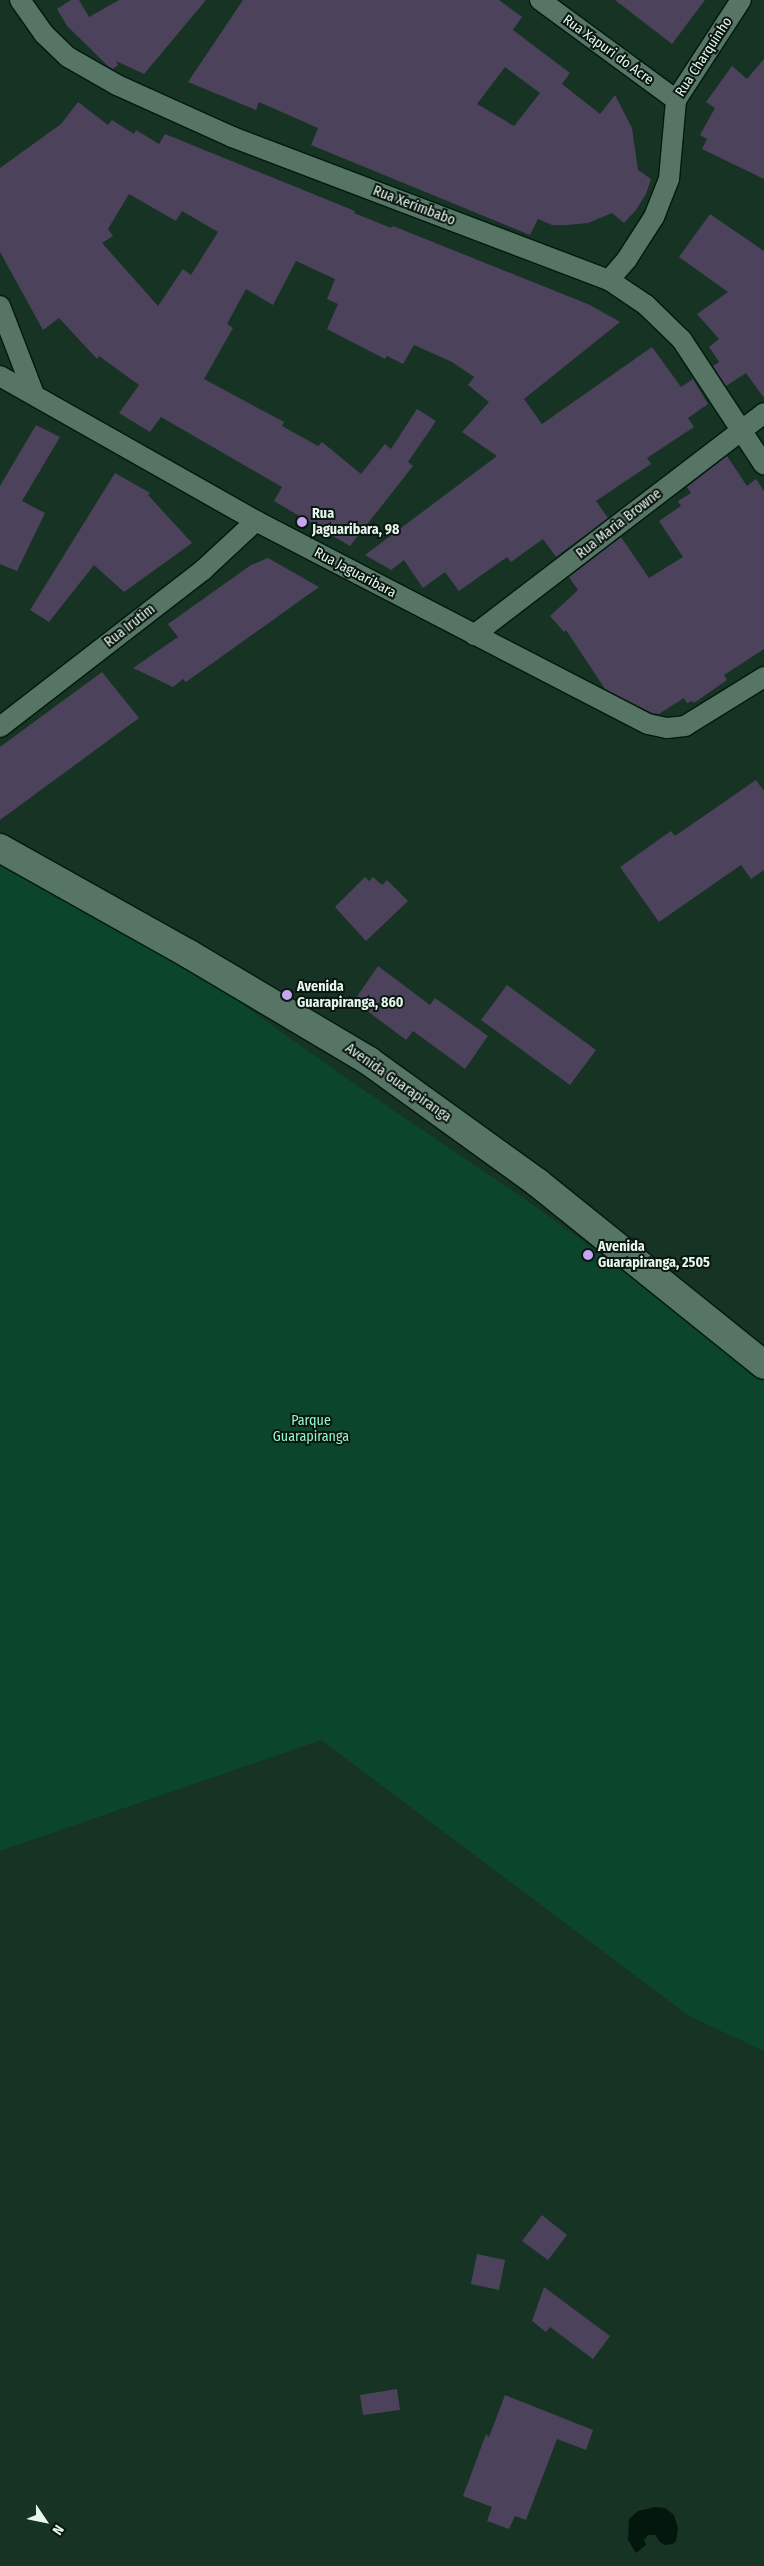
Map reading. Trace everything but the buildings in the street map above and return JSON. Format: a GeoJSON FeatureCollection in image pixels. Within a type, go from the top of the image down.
{"type":"FeatureCollection","features":[{"type":"Feature","properties":{"kind":"main road","name":"Avenida Guarapiranga"},"geometry":{"type":"LineString","coordinates":[[0,848],[189,954],[369,1061],[563,1202],[764,1364]]}},
{"type":"Feature","properties":{"kind":"street","name":"Rua Xerimbabo"},"geometry":{"type":"LineString","coordinates":[[20,0],[44,34],[68,57],[117,85],[232,137],[609,280],[646,305],[682,340],[764,465]]}},
{"type":"Feature","properties":{"kind":"street","name":"Rua Xapuri do Acre"},"geometry":{"type":"LineString","coordinates":[[540,0],[676,100]]}},
{"type":"Feature","properties":{"kind":"street","name":"Rua Charquinho"},"geometry":{"type":"LineString","coordinates":[[609,280],[627,259],[654,217],[669,179],[676,100],[741,0]]}},
{"type":"Feature","properties":{"kind":"street"},"geometry":{"type":"LineString","coordinates":[[0,306],[34,394]]}},
{"type":"Feature","properties":{"kind":"street","name":"Rua Jaguaribara"},"geometry":{"type":"LineString","coordinates":[[0,376],[256,522],[648,724],[667,728],[685,726],[764,677]]}},
{"type":"Feature","properties":{"kind":"street","name":"Rua Maria Browne"},"geometry":{"type":"LineString","coordinates":[[474,635],[764,413]]}},
{"type":"Feature","properties":{"kind":"street","name":"Rua Irutim"},"geometry":{"type":"LineString","coordinates":[[0,727],[203,570],[256,522]]}},
{"type":"Feature","properties":{"kind":"green space","name":"Parque Guarapiranga"},"geometry":{"type":"Polygon","coordinates":[[[0,855],[184,963],[362,1089],[525,1199],[678,1310],[754,1360],[764,1381],[764,2051],[689,2016],[321,1740],[0,1851],[0,855]]]}},
{"type":"Feature","properties":{"kind":"shaded area"},"geometry":{"type":"Polygon","coordinates":[[[655,2507],[665,2508],[674,2515],[678,2529],[676,2541],[673,2544],[665,2545],[655,2535],[648,2535],[644,2540],[646,2545],[636,2553],[628,2540],[629,2519],[638,2511],[655,2507]]]}},
{"type":"Feature","properties":{"kind":"place","name":"Rua Jaguaribara, 98"},"geometry":{"type":"Point","coordinates":[302,522]}},
{"type":"Feature","properties":{"kind":"place","name":"Avenida Guarapiranga, 860"},"geometry":{"type":"Point","coordinates":[287,995]}},
{"type":"Feature","properties":{"kind":"place","name":"Avenida Guarapiranga, 2505"},"geometry":{"type":"Point","coordinates":[588,1255]}}]}
